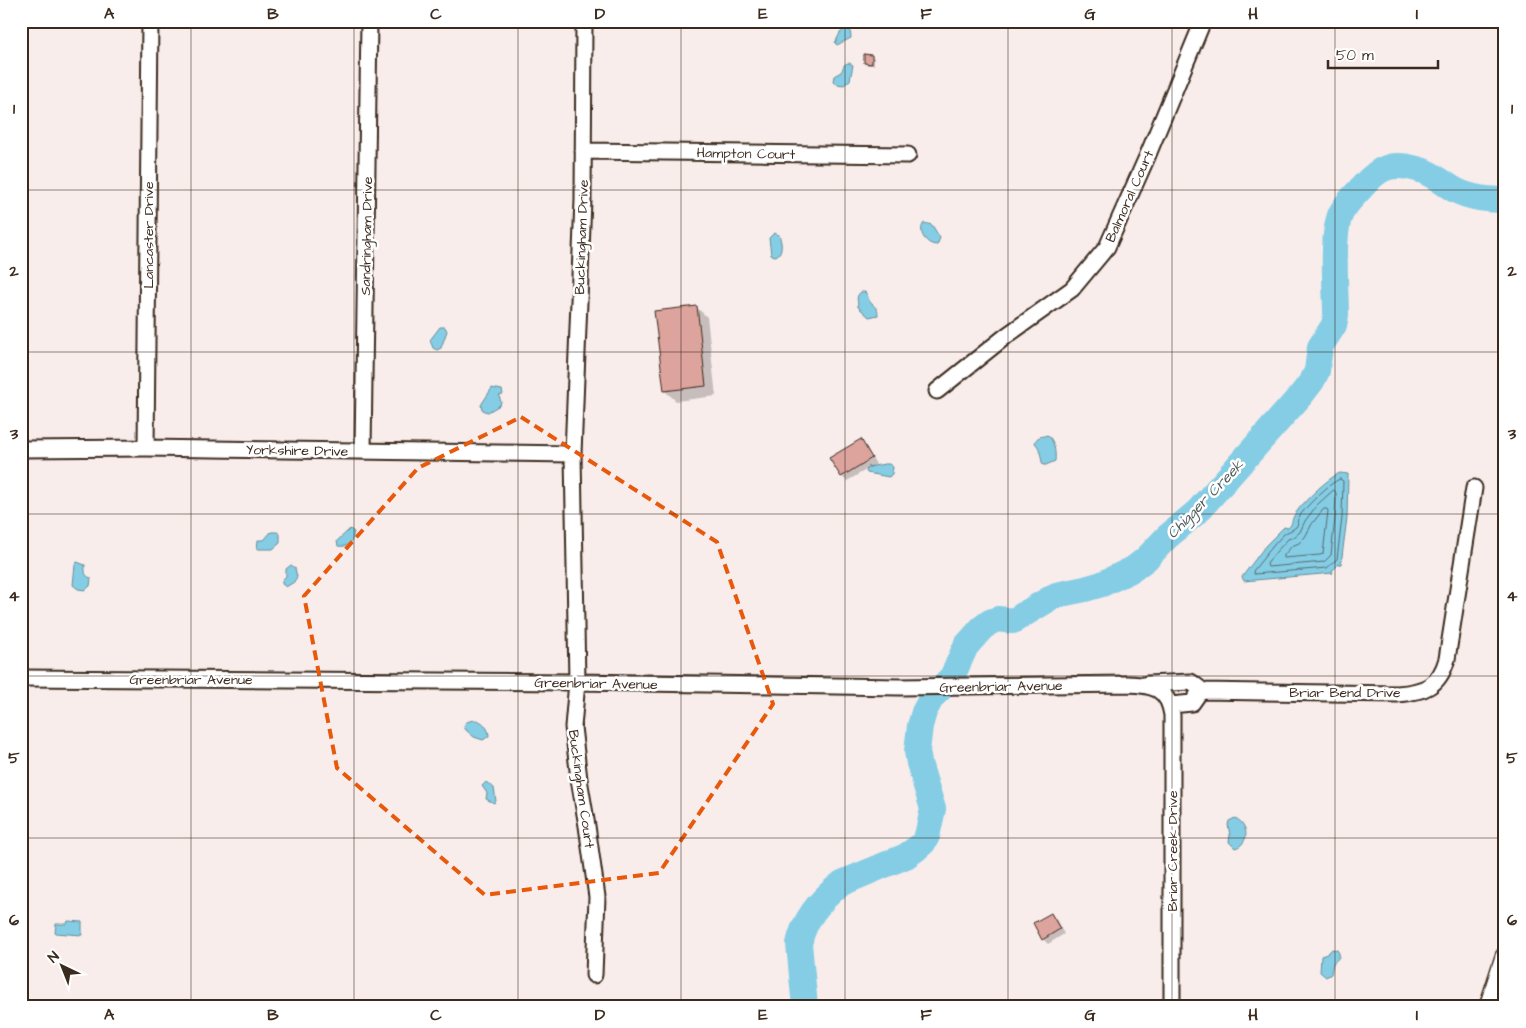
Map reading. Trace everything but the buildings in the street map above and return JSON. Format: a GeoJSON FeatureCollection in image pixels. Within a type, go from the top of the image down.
{"type":"FeatureCollection","features":[{"type":"Feature","properties":{"kind":"main road"},"geometry":{"type":"LineString","coordinates":[[1490,1007],[1505,957]]}},
{"type":"Feature","properties":{"kind":"street","name":"Lancaster Drive"},"geometry":{"type":"LineString","coordinates":[[146,448],[150,21]]}},
{"type":"Feature","properties":{"kind":"street","name":"Sandringham Drive"},"geometry":{"type":"LineString","coordinates":[[363,451],[369,21]]}},
{"type":"Feature","properties":{"kind":"street","name":"Buckingham Drive"},"geometry":{"type":"LineString","coordinates":[[572,454],[583,200],[584,21]]}},
{"type":"Feature","properties":{"kind":"street","name":"Balmoral Court"},"geometry":{"type":"LineString","coordinates":[[937,391],[1006,336],[1072,289],[1107,247],[1147,157],[1203,21]]}},
{"type":"Feature","properties":{"kind":"street","name":"Hampton Court"},"geometry":{"type":"LineString","coordinates":[[583,151],[908,155]]}},
{"type":"Feature","properties":{"kind":"street","name":"Yorkshire Drive"},"geometry":{"type":"LineString","coordinates":[[21,448],[572,454]]}},
{"type":"Feature","properties":{"kind":"street","name":"Buckingham Court"},"geometry":{"type":"LineString","coordinates":[[572,454],[577,682],[573,727],[578,779],[597,897],[594,975]]}},
{"type":"Feature","properties":{"kind":"street","name":"Briar Bend Drive"},"geometry":{"type":"LineString","coordinates":[[1139,684],[1192,682],[1204,691],[1397,694],[1413,693],[1431,685],[1444,670],[1447,659],[1474,488]]}},
{"type":"Feature","properties":{"kind":"street","name":"Greenbriar Avenue"},"geometry":{"type":"LineString","coordinates":[[21,678],[577,682],[900,687],[1139,684],[1154,688],[1169,701]]}},
{"type":"Feature","properties":{"kind":"street"},"geometry":{"type":"LineString","coordinates":[[1169,701],[1192,703],[1199,693],[1204,691]]}},
{"type":"Feature","properties":{"kind":"street","name":"Briar Creek Drive"},"geometry":{"type":"LineString","coordinates":[[1169,701],[1172,715],[1172,1007]]}},
{"type":"Feature","properties":{"kind":"highlighted area"},"geometry":{"type":"Polygon","coordinates":[[[521,417],[717,542],[773,704],[659,873],[485,895],[337,768],[304,596],[418,468],[521,417]]]}},
{"type":"Feature","properties":{"kind":"water"},"geometry":{"type":"Polygon","coordinates":[[[847,27],[850,27],[851,38],[837,45],[835,43],[840,33],[847,27]]]}},
{"type":"Feature","properties":{"kind":"water"},"geometry":{"type":"Polygon","coordinates":[[[849,63],[853,65],[850,80],[844,85],[837,84],[833,81],[834,76],[841,72],[844,65],[849,63]]]}},
{"type":"Feature","properties":{"kind":"water"},"geometry":{"type":"Polygon","coordinates":[[[924,223],[932,225],[940,238],[937,245],[929,243],[922,234],[924,223]]]}},
{"type":"Feature","properties":{"kind":"water"},"geometry":{"type":"Polygon","coordinates":[[[774,233],[779,235],[781,244],[781,250],[776,256],[771,255],[769,238],[774,233]]]}},
{"type":"Feature","properties":{"kind":"water"},"geometry":{"type":"Polygon","coordinates":[[[861,292],[866,293],[870,302],[877,309],[878,315],[869,317],[858,307],[857,297],[861,292]]]}},
{"type":"Feature","properties":{"kind":"water"},"geometry":{"type":"Polygon","coordinates":[[[440,327],[445,327],[447,331],[441,348],[437,350],[433,348],[430,340],[440,327]]]}},
{"type":"Feature","properties":{"kind":"water"},"geometry":{"type":"Polygon","coordinates":[[[492,388],[502,390],[503,394],[499,396],[500,405],[488,412],[484,411],[481,405],[492,388]]]}},
{"type":"Feature","properties":{"kind":"water"},"geometry":{"type":"Polygon","coordinates":[[[1047,435],[1054,446],[1055,461],[1043,465],[1035,443],[1038,438],[1047,435]]]}},
{"type":"Feature","properties":{"kind":"water"},"geometry":{"type":"Polygon","coordinates":[[[885,464],[893,467],[892,474],[889,477],[867,473],[866,471],[868,467],[885,464]]]}},
{"type":"Feature","properties":{"kind":"water"},"geometry":{"type":"Polygon","coordinates":[[[1340,473],[1348,474],[1347,518],[1341,564],[1332,571],[1333,573],[1244,581],[1242,577],[1266,545],[1284,527],[1288,528],[1290,526],[1300,507],[1314,493],[1340,473]]]}},
{"type":"Feature","properties":{"kind":"water"},"geometry":{"type":"Polygon","coordinates":[[[350,529],[354,532],[351,541],[345,546],[338,546],[337,541],[350,529]]]}},
{"type":"Feature","properties":{"kind":"water"},"geometry":{"type":"Polygon","coordinates":[[[271,532],[280,534],[280,543],[273,549],[257,549],[258,540],[264,540],[271,532]]]}},
{"type":"Feature","properties":{"kind":"water"},"geometry":{"type":"Polygon","coordinates":[[[77,562],[85,565],[86,575],[91,578],[90,586],[85,590],[78,589],[73,585],[77,562]]]}},
{"type":"Feature","properties":{"kind":"water"},"geometry":{"type":"Polygon","coordinates":[[[291,565],[295,568],[297,577],[294,582],[286,587],[282,584],[282,580],[286,576],[286,569],[291,565]]]}},
{"type":"Feature","properties":{"kind":"water"},"geometry":{"type":"Polygon","coordinates":[[[475,720],[483,723],[488,730],[489,736],[483,740],[474,737],[464,727],[466,722],[475,720]]]}},
{"type":"Feature","properties":{"kind":"water"},"geometry":{"type":"Polygon","coordinates":[[[486,782],[494,788],[496,801],[494,803],[486,799],[487,793],[482,786],[486,782]]]}},
{"type":"Feature","properties":{"kind":"water"},"geometry":{"type":"Polygon","coordinates":[[[1235,818],[1243,825],[1246,834],[1240,846],[1235,848],[1229,842],[1228,825],[1229,821],[1235,818]]]}},
{"type":"Feature","properties":{"kind":"water"},"geometry":{"type":"Polygon","coordinates":[[[68,921],[82,922],[82,935],[55,933],[56,924],[67,924],[68,921]]]}},
{"type":"Feature","properties":{"kind":"water"},"geometry":{"type":"Polygon","coordinates":[[[1332,949],[1337,950],[1339,956],[1333,963],[1331,974],[1326,977],[1320,972],[1321,956],[1327,954],[1332,949]]]}},
{"type":"Feature","properties":{"kind":"waterway","name":"Chigger Creek"},"geometry":{"type":"LineString","coordinates":[[805,1007],[799,944],[809,917],[820,902],[842,883],[906,856],[923,843],[927,836],[933,809],[917,751],[920,726],[924,712],[932,697],[952,677],[966,646],[990,622],[998,619],[1013,621],[1056,595],[1102,584],[1133,569],[1198,511],[1312,381],[1317,371],[1320,347],[1334,325],[1336,315],[1336,234],[1341,213],[1351,199],[1375,174],[1393,166],[1400,166],[1426,172],[1456,191],[1469,196],[1505,200]]}}]}
